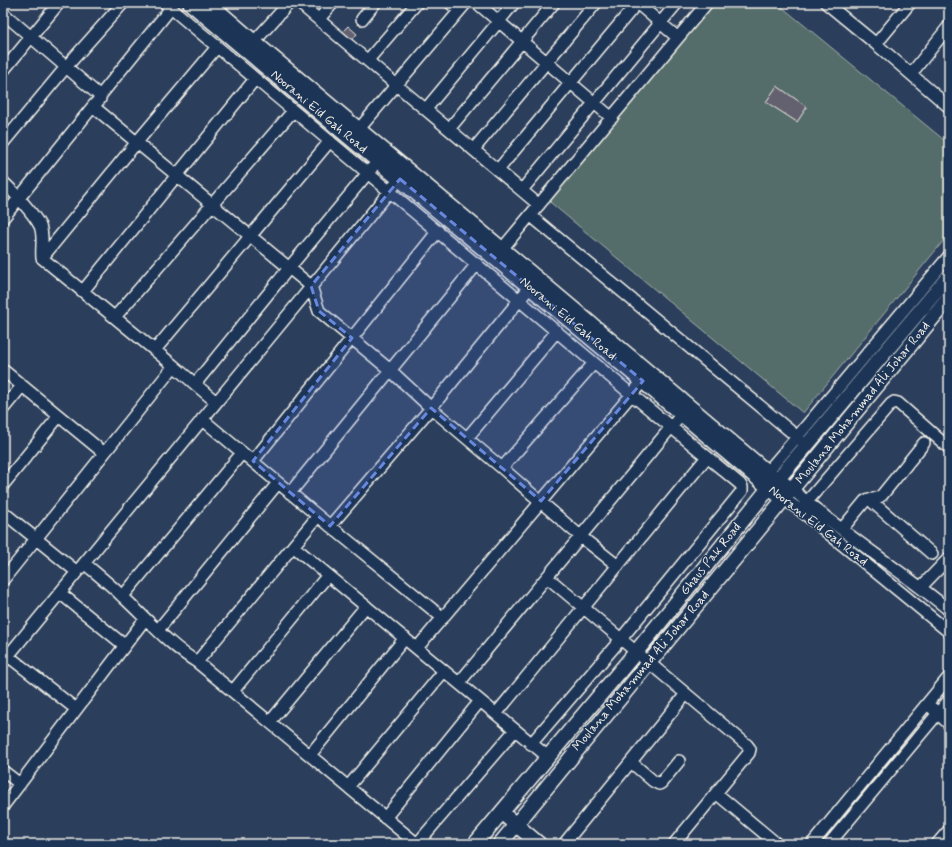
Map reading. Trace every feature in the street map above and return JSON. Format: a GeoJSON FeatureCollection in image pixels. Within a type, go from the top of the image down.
{"type":"FeatureCollection","features":[{"type":"Feature","properties":{"kind":"main road","name":"Noorani Eid Gah Road"},"geometry":{"type":"LineString","coordinates":[[190,3],[400,180],[682,414],[771,480]]}},
{"type":"Feature","properties":{"kind":"main road","name":"Noorani Eid Gah Road"},"geometry":{"type":"LineString","coordinates":[[209,3],[502,248],[788,494]]}},
{"type":"Feature","properties":{"kind":"main road","name":"Ghaus Pak Road"},"geometry":{"type":"LineString","coordinates":[[476,844],[636,652],[802,441],[949,276]]}},
{"type":"Feature","properties":{"kind":"main road","name":"Moulana Mohammad Ali Johar Road"},"geometry":{"type":"LineString","coordinates":[[502,843],[515,824],[949,298]]}},
{"type":"Feature","properties":{"kind":"main road"},"geometry":{"type":"LineString","coordinates":[[501,813],[539,844]]}},
{"type":"Feature","properties":{"kind":"main road"},"geometry":{"type":"LineString","coordinates":[[487,830],[502,843]]}},
{"type":"Feature","properties":{"kind":"street"},"geometry":{"type":"LineString","coordinates":[[3,71],[59,3]]}},
{"type":"Feature","properties":{"kind":"street"},"geometry":{"type":"LineString","coordinates":[[3,143],[66,67],[123,3]]}},
{"type":"Feature","properties":{"kind":"street"},"geometry":{"type":"LineString","coordinates":[[254,42],[289,3]]}},
{"type":"Feature","properties":{"kind":"street"},"geometry":{"type":"LineString","coordinates":[[299,3],[539,205]]}},
{"type":"Feature","properties":{"kind":"street"},"geometry":{"type":"LineString","coordinates":[[319,19],[333,3]]}},
{"type":"Feature","properties":{"kind":"street"},"geometry":{"type":"LineString","coordinates":[[362,19],[375,3]]}},
{"type":"Feature","properties":{"kind":"street"},"geometry":{"type":"LineString","coordinates":[[368,60],[416,3]]}},
{"type":"Feature","properties":{"kind":"street"},"geometry":{"type":"LineString","coordinates":[[359,129],[463,7],[450,3]]}},
{"type":"Feature","properties":{"kind":"street"},"geometry":{"type":"LineString","coordinates":[[477,3],[612,118]]}},
{"type":"Feature","properties":{"kind":"street"},"geometry":{"type":"LineString","coordinates":[[426,109],[514,3]]}},
{"type":"Feature","properties":{"kind":"street"},"geometry":{"type":"LineString","coordinates":[[449,129],[554,3]]}},
{"type":"Feature","properties":{"kind":"street"},"geometry":{"type":"LineString","coordinates":[[474,150],[596,3]]}},
{"type":"Feature","properties":{"kind":"street"},"geometry":{"type":"LineString","coordinates":[[498,170],[637,3],[678,38]]}},
{"type":"Feature","properties":{"kind":"street"},"geometry":{"type":"LineString","coordinates":[[522,190],[677,3]]}},
{"type":"Feature","properties":{"kind":"street"},"geometry":{"type":"LineString","coordinates":[[502,248],[707,3]]}},
{"type":"Feature","properties":{"kind":"street"},"geometry":{"type":"LineString","coordinates":[[876,44],[910,3]]}},
{"type":"Feature","properties":{"kind":"street"},"geometry":{"type":"LineString","coordinates":[[830,4],[949,106]]}},
{"type":"Feature","properties":{"kind":"street"},"geometry":{"type":"LineString","coordinates":[[3,218],[97,100],[168,6],[740,484],[742,491],[531,744]]}},
{"type":"Feature","properties":{"kind":"street"},"geometry":{"type":"LineString","coordinates":[[3,13],[66,67],[97,100]]}},
{"type":"Feature","properties":{"kind":"street"},"geometry":{"type":"LineString","coordinates":[[911,74],[949,26]]}},
{"type":"Feature","properties":{"kind":"street"},"geometry":{"type":"LineString","coordinates":[[42,258],[217,47]]}},
{"type":"Feature","properties":{"kind":"street"},"geometry":{"type":"LineString","coordinates":[[83,291],[255,79]]}},
{"type":"Feature","properties":{"kind":"street"},"geometry":{"type":"LineString","coordinates":[[97,100],[95,108],[311,286],[319,311],[390,370],[431,408],[580,536],[618,566]]}},
{"type":"Feature","properties":{"kind":"street"},"geometry":{"type":"LineString","coordinates":[[115,317],[293,110]]}},
{"type":"Feature","properties":{"kind":"street"},"geometry":{"type":"LineString","coordinates":[[155,350],[330,141]]}},
{"type":"Feature","properties":{"kind":"street"},"geometry":{"type":"LineString","coordinates":[[195,384],[378,161]]}},
{"type":"Feature","properties":{"kind":"street"},"geometry":{"type":"LineString","coordinates":[[76,709],[5,657],[60,593],[311,286],[400,180]]}},
{"type":"Feature","properties":{"kind":"street"},"geometry":{"type":"LineString","coordinates":[[3,182],[31,212],[40,226],[42,237],[42,258]]}},
{"type":"Feature","properties":{"kind":"street"},"geometry":{"type":"LineString","coordinates":[[530,215],[802,441],[949,256]]}},
{"type":"Feature","properties":{"kind":"street"},"geometry":{"type":"LineString","coordinates":[[253,461],[438,231]]}},
{"type":"Feature","properties":{"kind":"street"},"geometry":{"type":"LineString","coordinates":[[42,258],[216,402]]}},
{"type":"Feature","properties":{"kind":"street"},"geometry":{"type":"LineString","coordinates":[[290,493],[477,264]]}},
{"type":"Feature","properties":{"kind":"street"},"geometry":{"type":"LineString","coordinates":[[330,526],[431,408],[530,287]]}},
{"type":"Feature","properties":{"kind":"street"},"geometry":{"type":"LineString","coordinates":[[467,438],[557,331]]}},
{"type":"Feature","properties":{"kind":"street"},"geometry":{"type":"LineString","coordinates":[[502,468],[594,363]]}},
{"type":"Feature","properties":{"kind":"street"},"geometry":{"type":"LineString","coordinates":[[3,580],[174,366]]}},
{"type":"Feature","properties":{"kind":"street"},"geometry":{"type":"LineString","coordinates":[[3,370],[104,453]]}},
{"type":"Feature","properties":{"kind":"street"},"geometry":{"type":"LineString","coordinates":[[416,648],[643,381]]}},
{"type":"Feature","properties":{"kind":"street"},"geometry":{"type":"LineString","coordinates":[[3,409],[22,386]]}},
{"type":"Feature","properties":{"kind":"street"},"geometry":{"type":"LineString","coordinates":[[803,506],[894,402],[898,403],[949,448]]}},
{"type":"Feature","properties":{"kind":"street"},"geometry":{"type":"LineString","coordinates":[[459,683],[682,414]]}},
{"type":"Feature","properties":{"kind":"street"},"geometry":{"type":"LineString","coordinates":[[3,485],[59,416]]}},
{"type":"Feature","properties":{"kind":"street"},"geometry":{"type":"LineString","coordinates":[[202,419],[443,618]]}},
{"type":"Feature","properties":{"kind":"street"},"geometry":{"type":"LineString","coordinates":[[842,529],[865,501],[878,498],[882,495],[924,443]]}},
{"type":"Feature","properties":{"kind":"street"},"geometry":{"type":"LineString","coordinates":[[123,596],[242,453]]}},
{"type":"Feature","properties":{"kind":"street"},"geometry":{"type":"LineString","coordinates":[[496,714],[707,457]]}},
{"type":"Feature","properties":{"kind":"street"},"geometry":{"type":"LineString","coordinates":[[158,630],[278,483]]}},
{"type":"Feature","properties":{"kind":"street","name":"Noorani Eid Gah Road"},"geometry":{"type":"LineString","coordinates":[[788,494],[949,632]]}},
{"type":"Feature","properties":{"kind":"street"},"geometry":{"type":"LineString","coordinates":[[868,500],[932,554]]}},
{"type":"Feature","properties":{"kind":"street","name":"Noorani Eid Gah Road"},"geometry":{"type":"LineString","coordinates":[[803,506],[842,529],[921,587],[949,610]]}},
{"type":"Feature","properties":{"kind":"street"},"geometry":{"type":"LineString","coordinates":[[3,512],[77,572]]}},
{"type":"Feature","properties":{"kind":"street"},"geometry":{"type":"LineString","coordinates":[[197,662],[318,516]]}},
{"type":"Feature","properties":{"kind":"street"},"geometry":{"type":"LineString","coordinates":[[293,546],[548,757]]}},
{"type":"Feature","properties":{"kind":"street"},"geometry":{"type":"LineString","coordinates":[[921,587],[949,558]]}},
{"type":"Feature","properties":{"kind":"street"},"geometry":{"type":"LineString","coordinates":[[84,563],[123,596],[145,619],[185,654],[233,691],[417,844],[515,730]]}},
{"type":"Feature","properties":{"kind":"street"},"geometry":{"type":"LineString","coordinates":[[233,691],[328,575]]}},
{"type":"Feature","properties":{"kind":"street"},"geometry":{"type":"LineString","coordinates":[[547,577],[750,749],[749,753],[674,844]]}},
{"type":"Feature","properties":{"kind":"street"},"geometry":{"type":"LineString","coordinates":[[60,593],[124,645]]}},
{"type":"Feature","properties":{"kind":"street"},"geometry":{"type":"LineString","coordinates":[[270,722],[366,606]]}},
{"type":"Feature","properties":{"kind":"street"},"geometry":{"type":"LineString","coordinates":[[3,806],[145,619]]}},
{"type":"Feature","properties":{"kind":"street"},"geometry":{"type":"LineString","coordinates":[[310,755],[405,638]]}},
{"type":"Feature","properties":{"kind":"street"},"geometry":{"type":"LineString","coordinates":[[348,787],[444,671]]}},
{"type":"Feature","properties":{"kind":"street"},"geometry":{"type":"LineString","coordinates":[[812,844],[949,677]]}},
{"type":"Feature","properties":{"kind":"street"},"geometry":{"type":"LineString","coordinates":[[564,844],[686,694]]}},
{"type":"Feature","properties":{"kind":"street"},"geometry":{"type":"LineString","coordinates":[[829,844],[949,700]]}},
{"type":"Feature","properties":{"kind":"street"},"geometry":{"type":"LineString","coordinates":[[385,818],[480,701]]}},
{"type":"Feature","properties":{"kind":"street"},"geometry":{"type":"LineString","coordinates":[[927,704],[949,724]]}},
{"type":"Feature","properties":{"kind":"street"},"geometry":{"type":"LineString","coordinates":[[631,762],[653,782],[659,784],[679,761]]}},
{"type":"Feature","properties":{"kind":"street"},"geometry":{"type":"LineString","coordinates":[[3,771],[20,784]]}},
{"type":"Feature","properties":{"kind":"street"},"geometry":{"type":"LineString","coordinates":[[716,793],[777,844]]}},
{"type":"Feature","properties":{"kind":"street"},"geometry":{"type":"LineString","coordinates":[[937,844],[949,830]]}},
{"type":"Feature","properties":{"kind":"highlighted area"},"geometry":{"type":"Polygon","coordinates":[[[400,179],[643,381],[541,501],[431,408],[330,526],[253,461],[352,338],[319,311],[311,286],[400,179]]]}},
{"type":"Feature","properties":{"kind":"green space"},"geometry":{"type":"Polygon","coordinates":[[[707,3],[777,3],[949,144],[949,234],[803,413],[545,198],[707,3]]]}},
{"type":"Feature","properties":{"kind":"building"},"geometry":{"type":"Polygon","coordinates":[[[348,26],[357,34],[351,41],[342,32],[348,26]]]}},
{"type":"Feature","properties":{"kind":"building"},"geometry":{"type":"Polygon","coordinates":[[[777,86],[807,107],[797,122],[766,102],[777,86]]]}}]}
